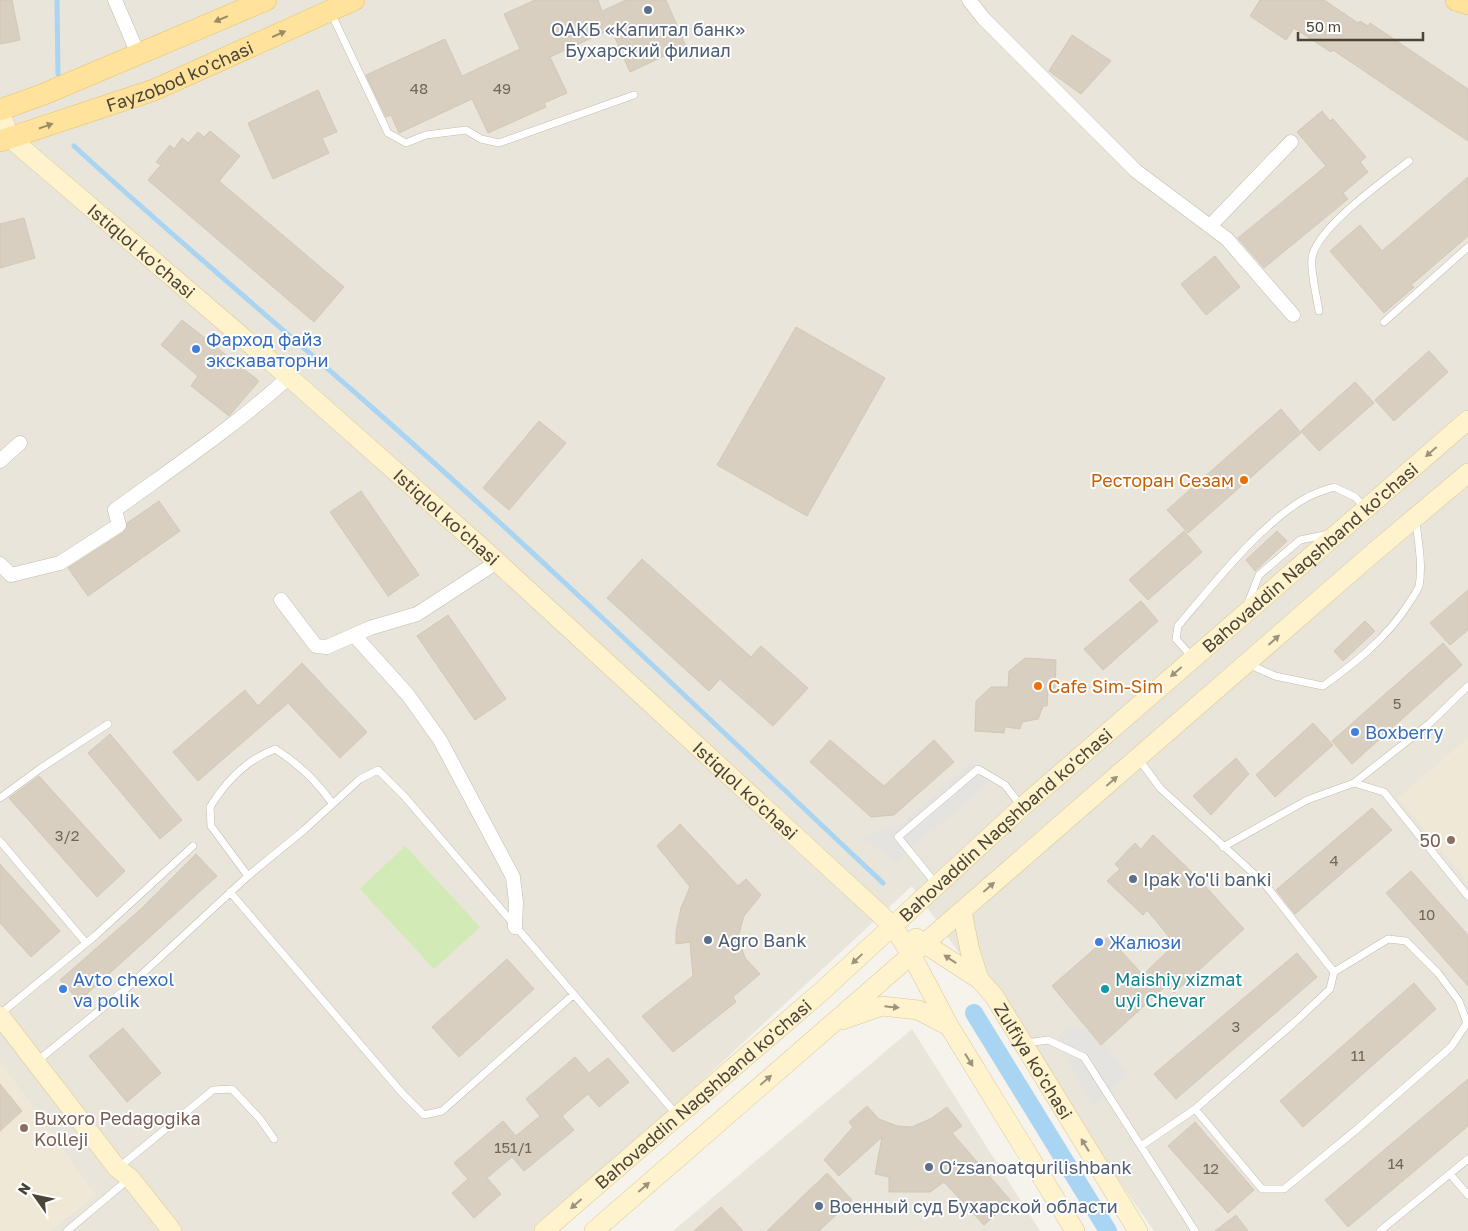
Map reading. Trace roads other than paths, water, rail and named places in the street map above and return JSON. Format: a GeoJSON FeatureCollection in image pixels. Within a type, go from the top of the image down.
{"type":"FeatureCollection","features":[{"type":"Feature","properties":{"kind":"main road","name":"Fayzobod ko'chasi"},"geometry":{"type":"LineString","coordinates":[[0,111],[266,0]]}},
{"type":"Feature","properties":{"kind":"main road","name":"Fayzobod ko'chasi"},"geometry":{"type":"LineString","coordinates":[[5,139],[154,90],[354,0]]}},
{"type":"Feature","properties":{"kind":"main road"},"geometry":{"type":"LineString","coordinates":[[1456,0],[1468,4]]}},
{"type":"Feature","properties":{"kind":"main road","name":"Istiqlol ko'chasi"},"geometry":{"type":"LineString","coordinates":[[0,111],[5,139],[289,377],[497,562],[893,926]]}},
{"type":"Feature","properties":{"kind":"main road","name":"Bahovaddin Naqshband ko'chasi"},"geometry":{"type":"LineString","coordinates":[[544,1231],[822,991],[1022,807],[1468,420]]}},
{"type":"Feature","properties":{"kind":"main road","name":"Bahovaddin Naqshband ko'chasi"},"geometry":{"type":"LineString","coordinates":[[594,1231],[1468,473]]}},
{"type":"Feature","properties":{"kind":"main road"},"geometry":{"type":"LineString","coordinates":[[962,911],[970,952],[979,979]]}},
{"type":"Feature","properties":{"kind":"main road"},"geometry":{"type":"LineString","coordinates":[[893,926],[912,956],[948,1026],[1069,1229]]}},
{"type":"Feature","properties":{"kind":"main road","name":"Zulfiya ko'chasi"},"geometry":{"type":"LineString","coordinates":[[893,926],[927,943],[979,979],[994,996],[1138,1231]]}},
{"type":"Feature","properties":{"kind":"main road"},"geometry":{"type":"LineString","coordinates":[[830,1025],[882,1006],[918,1010],[948,1026]]}},
{"type":"Feature","properties":{"kind":"main road"},"geometry":{"type":"LineString","coordinates":[[0,1015],[172,1231]]}},
{"type":"Feature","properties":{"kind":"street"},"geometry":{"type":"LineString","coordinates":[[115,0],[138,54]]}},
{"type":"Feature","properties":{"kind":"street"},"geometry":{"type":"LineString","coordinates":[[970,0],[984,20],[1136,171],[1227,239],[1293,315]]}},
{"type":"Feature","properties":{"kind":"street"},"geometry":{"type":"LineString","coordinates":[[1210,226],[1291,142]]}},
{"type":"Feature","properties":{"kind":"street"},"geometry":{"type":"LineString","coordinates":[[0,564],[11,575],[60,564],[119,525],[115,510],[217,436],[260,403],[289,377]]}},
{"type":"Feature","properties":{"kind":"street"},"geometry":{"type":"LineString","coordinates":[[0,461],[20,444]]}},
{"type":"Feature","properties":{"kind":"street"},"geometry":{"type":"LineString","coordinates":[[281,600],[316,646],[328,646],[370,628],[417,614],[497,562]]}},
{"type":"Feature","properties":{"kind":"street"},"geometry":{"type":"LineString","coordinates":[[354,635],[408,695],[440,740],[513,877],[516,902],[515,927]]}},
{"type":"Feature","properties":{"kind":"lane"},"geometry":{"type":"LineString","coordinates":[[329,11],[388,133],[406,143],[426,135],[466,130],[481,139],[499,143],[634,95]]}},
{"type":"Feature","properties":{"kind":"lane"},"geometry":{"type":"LineString","coordinates":[[1319,311],[1312,258],[1322,235],[1362,198],[1409,161]]}},
{"type":"Feature","properties":{"kind":"lane"},"geometry":{"type":"LineString","coordinates":[[1384,322],[1468,247]]}},
{"type":"Feature","properties":{"kind":"lane"},"geometry":{"type":"LineString","coordinates":[[1192,658],[1176,639],[1178,626],[1244,550],[1278,518],[1306,498],[1334,487],[1355,496],[1366,508]]}},
{"type":"Feature","properties":{"kind":"lane"},"geometry":{"type":"LineString","coordinates":[[1248,664],[1275,676],[1323,686],[1352,665],[1381,639],[1400,618],[1418,588],[1419,548],[1415,518]]}},
{"type":"Feature","properties":{"kind":"lane"},"geometry":{"type":"LineString","coordinates":[[1223,847],[1306,800],[1354,784],[1430,723],[1468,686]]}},
{"type":"Feature","properties":{"kind":"lane"},"geometry":{"type":"LineString","coordinates":[[0,798],[41,768],[108,724]]}},
{"type":"Feature","properties":{"kind":"lane"},"geometry":{"type":"LineString","coordinates":[[248,876],[211,826],[210,807],[232,776],[259,755],[275,749],[300,765],[317,782],[332,804]]}},
{"type":"Feature","properties":{"kind":"lane"},"geometry":{"type":"LineString","coordinates":[[1138,758],[1160,788],[1264,883],[1334,972]]}},
{"type":"Feature","properties":{"kind":"lane"},"geometry":{"type":"LineString","coordinates":[[936,885],[898,837],[978,769],[1005,785],[1022,807]]}},
{"type":"Feature","properties":{"kind":"lane"},"geometry":{"type":"LineString","coordinates":[[36,1062],[126,988],[230,892],[304,830],[360,779],[378,770],[405,797],[678,1116]]}},
{"type":"Feature","properties":{"kind":"lane"},"geometry":{"type":"LineString","coordinates":[[1354,784],[1384,792],[1468,896]]}},
{"type":"Feature","properties":{"kind":"lane"},"geometry":{"type":"LineString","coordinates":[[0,841],[86,943]]}},
{"type":"Feature","properties":{"kind":"lane"},"geometry":{"type":"LineString","coordinates":[[0,1015],[86,943],[193,846]]}},
{"type":"Feature","properties":{"kind":"lane"},"geometry":{"type":"LineString","coordinates":[[230,892],[402,1092],[424,1115],[442,1111],[573,995]]}},
{"type":"Feature","properties":{"kind":"lane"},"geometry":{"type":"LineString","coordinates":[[1141,1146],[1195,1109],[1330,989],[1334,972],[1388,938],[1406,941],[1438,973],[1459,1001],[1467,1023],[1450,1047],[1356,1130],[1284,1189],[1262,1189],[1195,1109]]}},
{"type":"Feature","properties":{"kind":"lane"},"geometry":{"type":"LineString","coordinates":[[1023,1044],[1048,1040],[1084,1057],[1195,1231]]}},
{"type":"Feature","properties":{"kind":"lane"},"geometry":{"type":"LineString","coordinates":[[67,1231],[124,1173],[214,1090],[232,1089],[260,1119],[274,1139]]}},
{"type":"Feature","properties":{"kind":"lane"},"geometry":{"type":"LineString","coordinates":[[1380,1231],[1468,1159]]}},
{"type":"Feature","properties":{"kind":"lane"},"geometry":{"type":"LineString","coordinates":[[1450,1174],[1468,1195]]}},
{"type":"Feature","properties":{"kind":"waterway"},"geometry":{"type":"LineString","coordinates":[[57,0],[58,74]]}},
{"type":"Feature","properties":{"kind":"waterway"},"geometry":{"type":"LineString","coordinates":[[74,146],[441,469],[883,883]]}},
{"type":"Feature","properties":{"kind":"waterway"},"geometry":{"type":"LineString","coordinates":[[974,1013],[1108,1231]]}},
{"type":"Feature","properties":{"kind":"place","name":"ОАКБ «Капитал банк» Бухарский филиал"},"geometry":{"type":"Point","coordinates":[648,10]}},
{"type":"Feature","properties":{"kind":"place","name":"Фарход файз экскаваторни"},"geometry":{"type":"Point","coordinates":[196,349]}},
{"type":"Feature","properties":{"kind":"place","name":"Ресторан Сезам"},"geometry":{"type":"Point","coordinates":[1244,480]}},
{"type":"Feature","properties":{"kind":"place","name":"Cafe Sim-Sim"},"geometry":{"type":"Point","coordinates":[1038,686]}},
{"type":"Feature","properties":{"kind":"place","name":"Boxberry"},"geometry":{"type":"Point","coordinates":[1355,732]}},
{"type":"Feature","properties":{"kind":"place","name":"50"},"geometry":{"type":"Point","coordinates":[1451,840]}},
{"type":"Feature","properties":{"kind":"place","name":"Ipak Yo'li banki"},"geometry":{"type":"Point","coordinates":[1133,879]}},
{"type":"Feature","properties":{"kind":"place","name":"Agro Bank"},"geometry":{"type":"Point","coordinates":[708,940]}},
{"type":"Feature","properties":{"kind":"place","name":"Жалюзи"},"geometry":{"type":"Point","coordinates":[1099,942]}},
{"type":"Feature","properties":{"kind":"place","name":"Avto chexol va polik"},"geometry":{"type":"Point","coordinates":[63,989]}},
{"type":"Feature","properties":{"kind":"place","name":"Maishiy xizmat uyi Chevar"},"geometry":{"type":"Point","coordinates":[1105,989]}},
{"type":"Feature","properties":{"kind":"place","name":"Buxoro Pedagogika Kolleji"},"geometry":{"type":"Point","coordinates":[24,1128]}},
{"type":"Feature","properties":{"kind":"place","name":"Oʻzsanoatqurilishbank"},"geometry":{"type":"Point","coordinates":[929,1167]}},
{"type":"Feature","properties":{"kind":"place","name":"Военный суд Бухарской области"},"geometry":{"type":"Point","coordinates":[819,1206]}}]}
